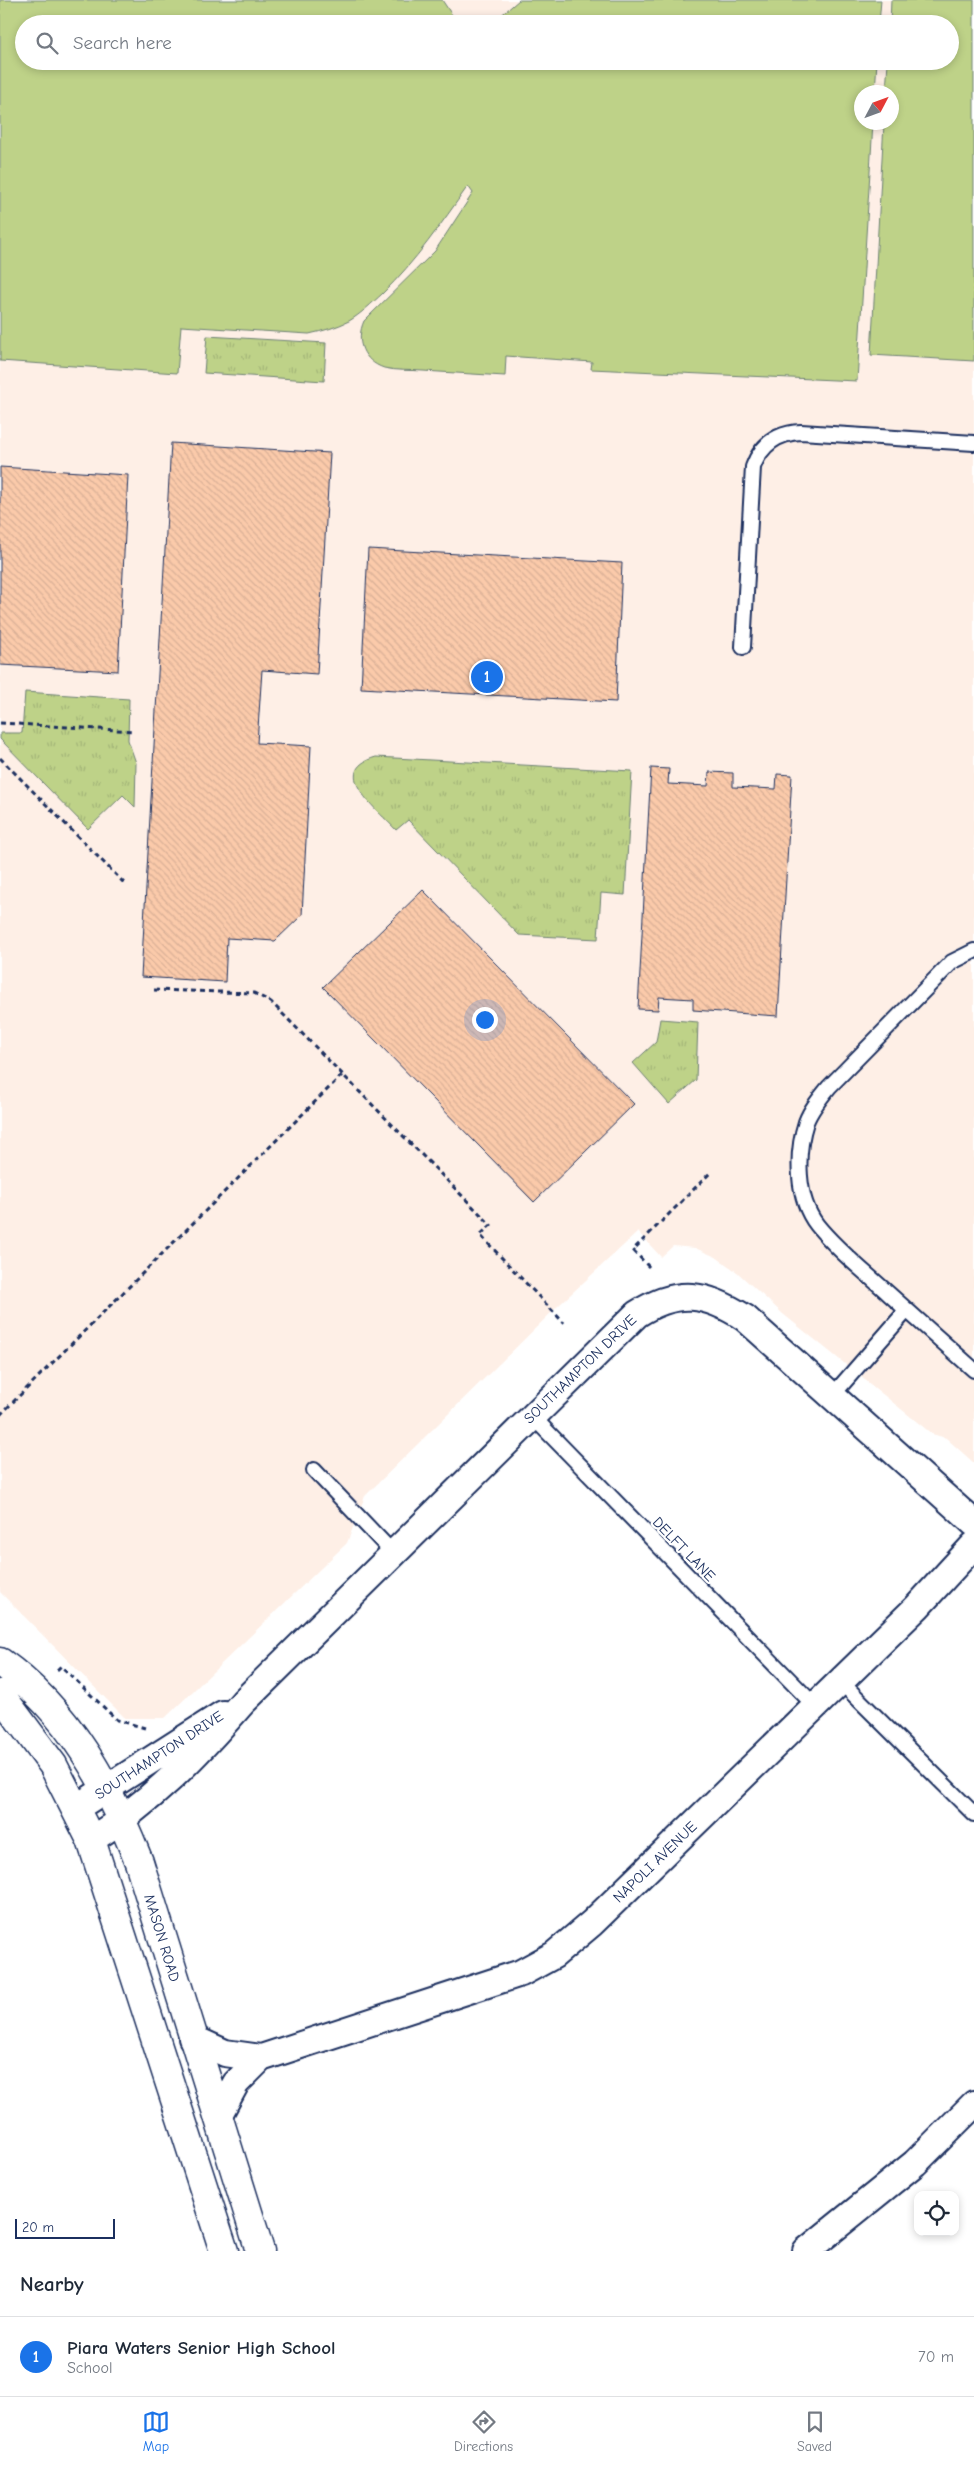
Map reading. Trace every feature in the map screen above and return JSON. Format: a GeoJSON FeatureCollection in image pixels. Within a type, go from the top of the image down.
{"type":"FeatureCollection","features":[{"type":"Feature","properties":{"kind":"street","name":"SOUTHAMPTON DRIVE"},"geometry":{"type":"LineString","coordinates":[[91,1840],[122,1820],[194,1758],[243,1702],[637,1314],[652,1304],[671,1297],[706,1298],[726,1306],[744,1318],[974,1523]]}},
{"type":"Feature","properties":{"kind":"street","name":"NAPOLI AVENUE"},"geometry":{"type":"LineString","coordinates":[[192,2038],[225,2053],[260,2058],[522,1973],[554,1955],[592,1923],[814,1705],[916,1608],[974,1545]]}},
{"type":"Feature","properties":{"kind":"street","name":"MASON ROAD"},"geometry":{"type":"LineString","coordinates":[[0,1662],[35,1689],[62,1720],[107,1789],[122,1820],[139,1862],[192,2038],[260,2251]]}},
{"type":"Feature","properties":{"kind":"street"},"geometry":{"type":"LineString","coordinates":[[0,1694],[53,1766],[91,1840],[224,2251]]}},
{"type":"Feature","properties":{"kind":"street","name":"SOUTHAMPTON DRIVE"},"geometry":{"type":"LineString","coordinates":[[76,1808],[161,1752],[243,1702]]}},
{"type":"Feature","properties":{"kind":"street","name":"NAPOLI AVENUE"},"geometry":{"type":"LineString","coordinates":[[218,2116],[236,2083],[260,2058]]}},
{"type":"Feature","properties":{"kind":"street"},"geometry":{"type":"LineString","coordinates":[[806,2251],[909,2168],[974,2104]]}},
{"type":"Feature","properties":{"kind":"lane"},"geometry":{"type":"LineString","coordinates":[[743,647],[752,467],[761,450],[767,444],[782,435],[801,432],[974,443]]}},
{"type":"Feature","properties":{"kind":"lane"},"geometry":{"type":"LineString","coordinates":[[974,951],[952,962],[816,1102],[807,1121],[799,1159],[800,1176],[808,1207],[817,1225],[862,1270],[974,1370]]}},
{"type":"Feature","properties":{"kind":"lane"},"geometry":{"type":"LineString","coordinates":[[832,1396],[907,1310]]}},
{"type":"Feature","properties":{"kind":"lane","name":"DELFT LANE"},"geometry":{"type":"LineString","coordinates":[[532,1416],[814,1705]]}},
{"type":"Feature","properties":{"kind":"lane"},"geometry":{"type":"LineString","coordinates":[[314,1470],[393,1553]]}},
{"type":"Feature","properties":{"kind":"lane"},"geometry":{"type":"LineString","coordinates":[[840,1681],[974,1814]]}},
{"type":"Feature","properties":{"kind":"path"},"geometry":{"type":"LineString","coordinates":[[0,723],[133,731]]}},
{"type":"Feature","properties":{"kind":"path"},"geometry":{"type":"LineString","coordinates":[[0,758],[124,883]]}},
{"type":"Feature","properties":{"kind":"path"},"geometry":{"type":"LineString","coordinates":[[154,990],[254,993],[271,1002],[491,1225],[480,1235],[564,1323]]}},
{"type":"Feature","properties":{"kind":"path"},"geometry":{"type":"LineString","coordinates":[[0,1415],[343,1074]]}},
{"type":"Feature","properties":{"kind":"path"},"geometry":{"type":"LineString","coordinates":[[649,1267],[633,1250],[711,1172]]}},
{"type":"Feature","properties":{"kind":"path"},"geometry":{"type":"LineString","coordinates":[[35,1689],[62,1666],[117,1720],[145,1727],[161,1752]]}},
{"type":"Feature","properties":{"kind":"shaded area"},"geometry":{"type":"Polygon","coordinates":[[[0,0],[974,0],[974,1463],[946,1438],[932,1434],[783,1314],[737,1272],[716,1257],[695,1248],[673,1246],[661,1257],[638,1232],[558,1306],[365,1496],[347,1543],[165,1718],[125,1718],[0,1592],[0,0]]]}},
{"type":"Feature","properties":{"kind":"green space"},"geometry":{"type":"Polygon","coordinates":[[[0,0],[442,0],[452,15],[15,15],[15,70],[876,70],[875,85],[854,85],[854,130],[873,130],[857,381],[591,369],[592,362],[506,356],[505,376],[393,370],[377,365],[366,355],[361,343],[361,328],[364,321],[435,251],[473,193],[468,186],[406,269],[382,294],[349,321],[309,334],[181,326],[177,373],[0,361],[0,0]]]}},
{"type":"Feature","properties":{"kind":"green space"},"geometry":{"type":"Polygon","coordinates":[[[519,0],[881,0],[880,15],[502,15],[519,0]]]}},
{"type":"Feature","properties":{"kind":"green space"},"geometry":{"type":"Polygon","coordinates":[[[891,0],[974,0],[974,361],[871,355],[884,130],[899,130],[899,85],[886,85],[887,70],[959,70],[959,15],[890,15],[891,0]]]}},
{"type":"Feature","properties":{"kind":"green space"},"geometry":{"type":"Polygon","coordinates":[[[207,336],[326,343],[324,381],[204,373],[207,336]]]}},
{"type":"Feature","properties":{"kind":"green space"},"geometry":{"type":"Polygon","coordinates":[[[25,692],[129,699],[128,740],[136,763],[135,807],[123,795],[88,829],[0,739],[0,733],[22,733],[25,692]]]}},
{"type":"Feature","properties":{"kind":"green space"},"geometry":{"type":"Polygon","coordinates":[[[376,757],[632,771],[625,895],[601,893],[598,939],[519,935],[408,820],[396,830],[369,802],[356,781],[356,772],[362,763],[376,757]]]}},
{"type":"Feature","properties":{"kind":"green space"},"geometry":{"type":"Polygon","coordinates":[[[660,1019],[698,1022],[696,1080],[669,1104],[633,1063],[656,1042],[660,1019]]]}},
{"type":"Feature","properties":{"kind":"building"},"geometry":{"type":"Polygon","coordinates":[[[171,443],[330,453],[317,674],[262,670],[257,743],[311,746],[302,915],[275,941],[227,938],[225,982],[141,977],[171,443]]]}},
{"type":"Feature","properties":{"kind":"building"},"geometry":{"type":"Polygon","coordinates":[[[0,467],[128,475],[118,671],[0,665],[0,467]]]}},
{"type":"Feature","properties":{"kind":"building"},"geometry":{"type":"Polygon","coordinates":[[[368,549],[622,563],[616,702],[361,688],[368,549]]]}},
{"type":"Feature","properties":{"kind":"building"},"geometry":{"type":"Polygon","coordinates":[[[651,768],[669,769],[668,784],[708,786],[709,772],[733,773],[733,787],[776,789],[777,774],[792,775],[778,1016],[693,1010],[693,999],[659,997],[658,1010],[638,1009],[651,768]]]}},
{"type":"Feature","properties":{"kind":"building"},"geometry":{"type":"Polygon","coordinates":[[[423,890],[634,1104],[534,1202],[323,987],[423,890]]]}},
{"type":"Feature","properties":{"kind":"place","name":"Piara Waters Senior High School"},"geometry":{"type":"Point","coordinates":[487,677]}}]}
